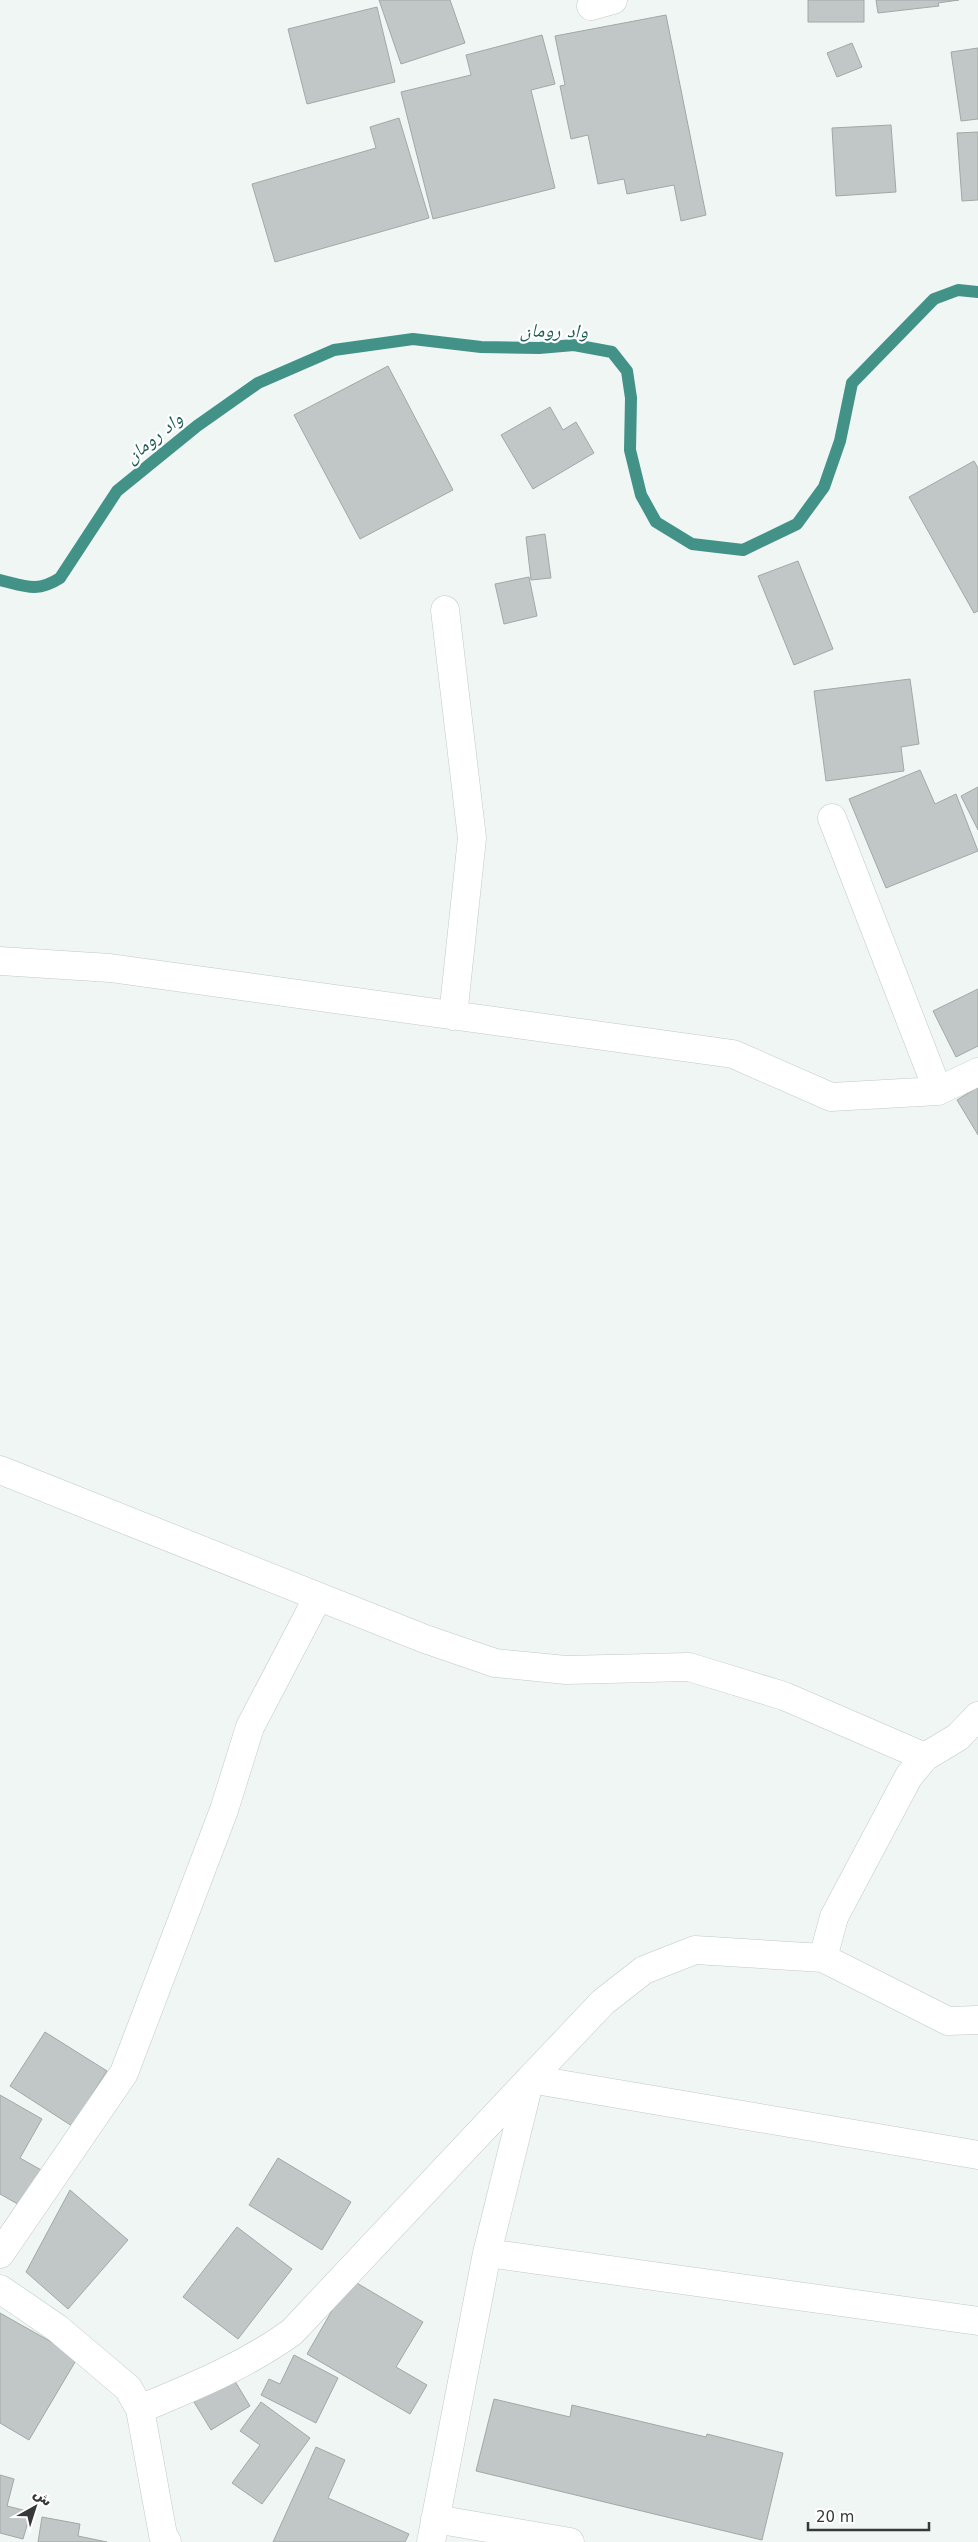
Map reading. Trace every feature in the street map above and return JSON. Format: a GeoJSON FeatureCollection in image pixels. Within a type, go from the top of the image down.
{"type":"FeatureCollection","features":[{"type":"Feature","properties":{"kind":"street"},"geometry":{"type":"LineString","coordinates":[[445,610],[472,838],[453,1016]]}},
{"type":"Feature","properties":{"kind":"street"},"geometry":{"type":"LineString","coordinates":[[832,818],[938,1091]]}},
{"type":"Feature","properties":{"kind":"street"},"geometry":{"type":"LineString","coordinates":[[0,961],[110,968],[733,1054],[831,1097],[938,1091],[978,1072]]}},
{"type":"Feature","properties":{"kind":"street"},"geometry":{"type":"LineString","coordinates":[[0,1470],[425,1639],[495,1663],[566,1670],[689,1667],[784,1696],[925,1757]]}},
{"type":"Feature","properties":{"kind":"street"},"geometry":{"type":"LineString","coordinates":[[0,2254],[124,2072],[224,1810],[250,1727],[318,1597]]}},
{"type":"Feature","properties":{"kind":"street"},"geometry":{"type":"LineString","coordinates":[[823,1958],[834,1917],[909,1776],[925,1757],[958,1737],[978,1716]]}},
{"type":"Feature","properties":{"kind":"street"},"geometry":{"type":"LineString","coordinates":[[140,2409],[215,2378],[268,2349],[292,2332],[603,2002],[644,1970],[695,1950],[823,1958],[948,2021],[978,2020]]}},
{"type":"Feature","properties":{"kind":"street"},"geometry":{"type":"LineString","coordinates":[[530,2078],[978,2155]]}},
{"type":"Feature","properties":{"kind":"street"},"geometry":{"type":"LineString","coordinates":[[530,2078],[487,2253],[433,2530],[570,2542]]}},
{"type":"Feature","properties":{"kind":"street"},"geometry":{"type":"LineString","coordinates":[[487,2253],[978,2321]]}},
{"type":"Feature","properties":{"kind":"street"},"geometry":{"type":"LineString","coordinates":[[0,2288],[57,2328],[128,2388],[140,2409],[163,2535],[167,2542]]}},
{"type":"Feature","properties":{"kind":"building"},"geometry":{"type":"Polygon","coordinates":[[[379,0],[450,0],[465,43],[401,64],[379,0]]]}},
{"type":"Feature","properties":{"kind":"building"},"geometry":{"type":"Polygon","coordinates":[[[808,0],[864,0],[864,22],[808,22],[808,0]]]}},
{"type":"Feature","properties":{"kind":"building"},"geometry":{"type":"Polygon","coordinates":[[[876,0],[959,0],[938,3],[939,6],[878,13],[876,0]]]}},
{"type":"Feature","properties":{"kind":"building"},"geometry":{"type":"Polygon","coordinates":[[[377,7],[395,82],[307,104],[288,29],[377,7]]]}},
{"type":"Feature","properties":{"kind":"building"},"geometry":{"type":"Polygon","coordinates":[[[666,15],[706,215],[681,221],[674,185],[627,194],[624,179],[598,184],[588,135],[571,139],[560,86],[565,85],[555,36],[666,15]]]}},
{"type":"Feature","properties":{"kind":"building"},"geometry":{"type":"Polygon","coordinates":[[[542,35],[555,84],[531,90],[555,188],[433,219],[401,92],[471,75],[466,55],[542,35]]]}},
{"type":"Feature","properties":{"kind":"building"},"geometry":{"type":"Polygon","coordinates":[[[852,43],[862,67],[837,77],[827,53],[852,43]]]}},
{"type":"Feature","properties":{"kind":"building"},"geometry":{"type":"Polygon","coordinates":[[[978,48],[978,119],[961,121],[951,52],[978,48]]]}},
{"type":"Feature","properties":{"kind":"building"},"geometry":{"type":"Polygon","coordinates":[[[399,118],[429,218],[275,262],[252,184],[376,148],[370,127],[399,118]]]}},
{"type":"Feature","properties":{"kind":"building"},"geometry":{"type":"Polygon","coordinates":[[[891,125],[896,192],[836,196],[832,128],[891,125]]]}},
{"type":"Feature","properties":{"kind":"building"},"geometry":{"type":"Polygon","coordinates":[[[978,132],[978,200],[962,201],[957,133],[978,132]]]}},
{"type":"Feature","properties":{"kind":"building"},"geometry":{"type":"Polygon","coordinates":[[[388,366],[453,490],[360,539],[294,415],[388,366]]]}},
{"type":"Feature","properties":{"kind":"building"},"geometry":{"type":"Polygon","coordinates":[[[550,407],[563,430],[576,422],[594,453],[533,489],[501,435],[550,407]]]}},
{"type":"Feature","properties":{"kind":"building"},"geometry":{"type":"Polygon","coordinates":[[[974,461],[978,468],[978,611],[974,613],[909,497],[974,461]]]}},
{"type":"Feature","properties":{"kind":"building"},"geometry":{"type":"Polygon","coordinates":[[[545,534],[551,578],[531,580],[526,537],[545,534]]]}},
{"type":"Feature","properties":{"kind":"building"},"geometry":{"type":"Polygon","coordinates":[[[798,561],[833,649],[794,665],[758,576],[798,561]]]}},
{"type":"Feature","properties":{"kind":"building"},"geometry":{"type":"Polygon","coordinates":[[[529,577],[537,616],[504,624],[495,584],[529,577]]]}},
{"type":"Feature","properties":{"kind":"building"},"geometry":{"type":"Polygon","coordinates":[[[910,679],[919,744],[901,747],[904,771],[826,781],[814,691],[910,679]]]}},
{"type":"Feature","properties":{"kind":"building"},"geometry":{"type":"Polygon","coordinates":[[[920,770],[935,804],[956,794],[978,851],[886,888],[849,799],[920,770]]]}},
{"type":"Feature","properties":{"kind":"building"},"geometry":{"type":"Polygon","coordinates":[[[978,787],[978,830],[961,796],[978,787]]]}},
{"type":"Feature","properties":{"kind":"building"},"geometry":{"type":"Polygon","coordinates":[[[978,989],[978,1046],[956,1057],[933,1011],[978,989]]]}},
{"type":"Feature","properties":{"kind":"building"},"geometry":{"type":"Polygon","coordinates":[[[978,1087],[978,1135],[957,1100],[978,1087]]]}},
{"type":"Feature","properties":{"kind":"building"},"geometry":{"type":"Polygon","coordinates":[[[45,2032],[107,2071],[72,2126],[10,2086],[45,2032]]]}},
{"type":"Feature","properties":{"kind":"building"},"geometry":{"type":"Polygon","coordinates":[[[0,2095],[42,2119],[20,2158],[43,2171],[23,2207],[0,2194],[0,2095]]]}},
{"type":"Feature","properties":{"kind":"building"},"geometry":{"type":"Polygon","coordinates":[[[278,2158],[351,2202],[322,2250],[249,2205],[278,2158]]]}},
{"type":"Feature","properties":{"kind":"building"},"geometry":{"type":"Polygon","coordinates":[[[70,2190],[128,2240],[68,2309],[26,2272],[70,2190]]]}},
{"type":"Feature","properties":{"kind":"building"},"geometry":{"type":"Polygon","coordinates":[[[237,2227],[292,2269],[238,2339],[183,2297],[237,2227]]]}},
{"type":"Feature","properties":{"kind":"building"},"geometry":{"type":"Polygon","coordinates":[[[350,2279],[423,2322],[396,2367],[427,2385],[410,2414],[307,2354],[350,2279]]]}},
{"type":"Feature","properties":{"kind":"building"},"geometry":{"type":"Polygon","coordinates":[[[0,2313],[78,2357],[29,2440],[0,2423],[0,2313]]]}},
{"type":"Feature","properties":{"kind":"building"},"geometry":{"type":"Polygon","coordinates":[[[294,2355],[338,2378],[316,2423],[261,2395],[269,2379],[280,2384],[294,2355]]]}},
{"type":"Feature","properties":{"kind":"building"},"geometry":{"type":"Polygon","coordinates":[[[233,2378],[250,2406],[211,2430],[194,2402],[233,2378]]]}},
{"type":"Feature","properties":{"kind":"building"},"geometry":{"type":"Polygon","coordinates":[[[494,2399],[570,2417],[572,2405],[706,2437],[707,2434],[783,2453],[762,2540],[476,2471],[494,2399]]]}},
{"type":"Feature","properties":{"kind":"building"},"geometry":{"type":"Polygon","coordinates":[[[261,2402],[310,2438],[262,2504],[232,2483],[260,2445],[240,2431],[261,2402]]]}},
{"type":"Feature","properties":{"kind":"building"},"geometry":{"type":"Polygon","coordinates":[[[316,2447],[345,2460],[328,2498],[409,2534],[405,2542],[273,2542],[316,2447]]]}},
{"type":"Feature","properties":{"kind":"building"},"geometry":{"type":"Polygon","coordinates":[[[0,2475],[14,2479],[7,2506],[31,2512],[23,2539],[0,2533],[0,2475]]]}},
{"type":"Feature","properties":{"kind":"building"},"geometry":{"type":"Polygon","coordinates":[[[42,2517],[80,2524],[78,2536],[107,2542],[38,2542],[42,2517]]]}},
{"type":"Feature","properties":{"kind":"waterway","name":"واد رومان"},"geometry":{"type":"LineString","coordinates":[[0,580],[24,586],[38,587],[52,583],[60,578],[117,491],[197,426],[258,383],[334,350],[413,339],[481,347],[539,348],[574,345],[612,352],[627,371],[631,398],[630,450],[641,495],[656,522],[692,544],[743,550],[797,524],[824,487],[840,441],[852,383],[934,299],[958,290],[978,292]]}}]}
